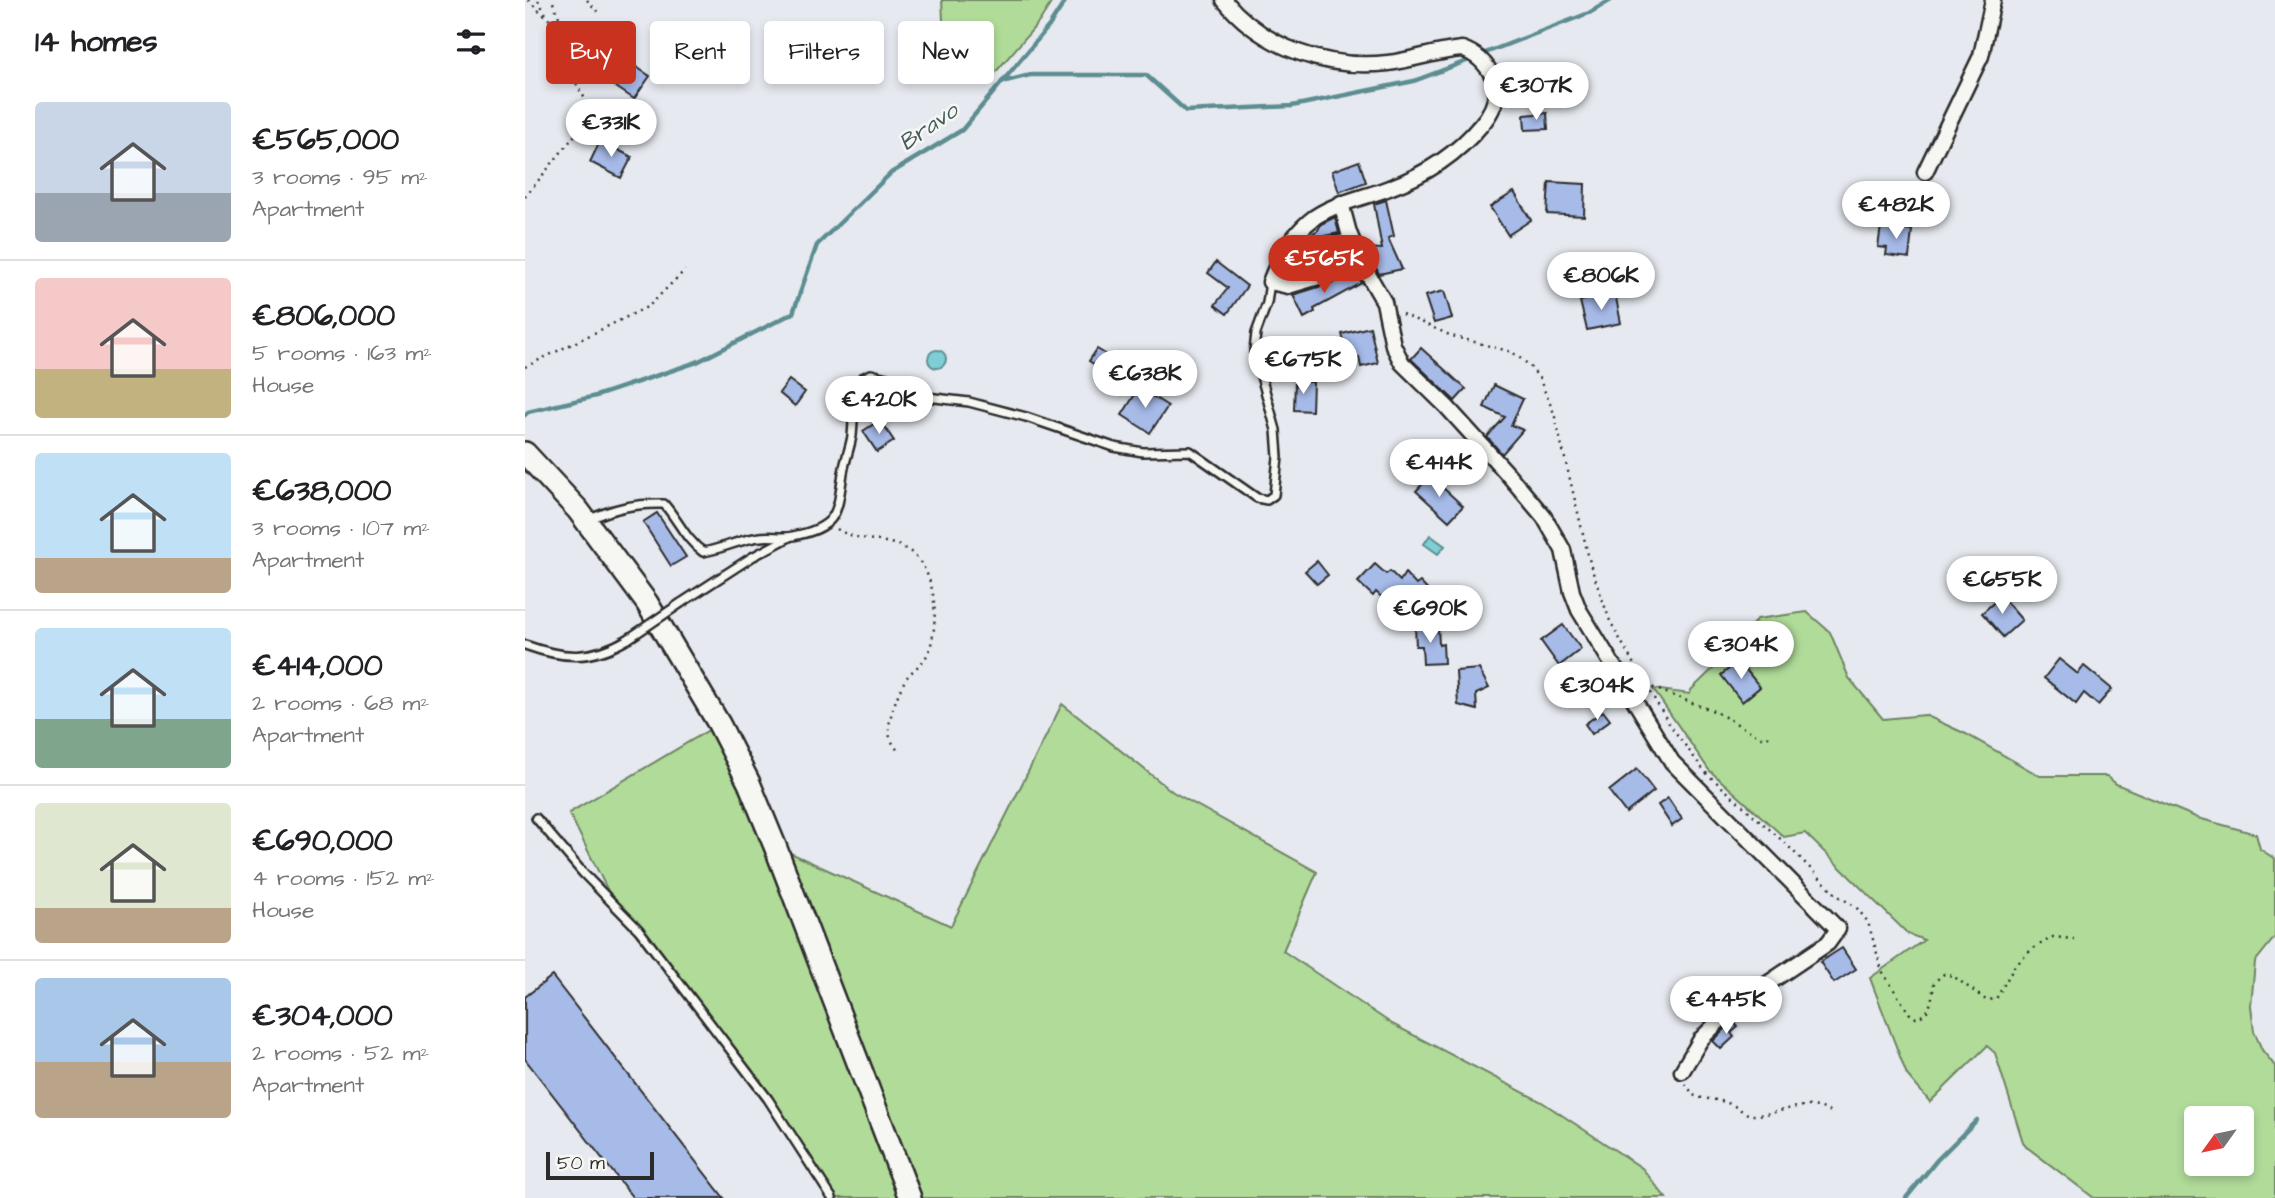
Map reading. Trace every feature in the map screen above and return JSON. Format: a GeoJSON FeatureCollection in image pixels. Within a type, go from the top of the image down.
{"type":"FeatureCollection","features":[{"type":"Feature","properties":{"kind":"main road"},"geometry":{"type":"LineString","coordinates":[[525,453],[586,522],[646,603],[719,724],[749,783],[909,1197]]}},
{"type":"Feature","properties":{"kind":"street"},"geometry":{"type":"LineString","coordinates":[[1224,0],[1266,37],[1307,57],[1338,64],[1390,63],[1450,50],[1462,50],[1478,57],[1495,82],[1495,105],[1473,135],[1449,156],[1413,178],[1341,203],[1312,219],[1286,247],[1270,282],[1288,286],[1362,264]]}},
{"type":"Feature","properties":{"kind":"street"},"geometry":{"type":"LineString","coordinates":[[1925,172],[1981,56],[1993,0]]}},
{"type":"Feature","properties":{"kind":"street"},"geometry":{"type":"LineString","coordinates":[[1341,203],[1362,264],[1384,302],[1393,345],[1402,363],[1447,407],[1506,472],[1554,533],[1563,550],[1571,592],[1579,610],[1672,762],[1837,929],[1828,943],[1733,1007],[1701,1039],[1682,1071]]}},
{"type":"Feature","properties":{"kind":"street"},"geometry":{"type":"LineString","coordinates":[[1286,247],[1305,248],[1352,239]]}},
{"type":"Feature","properties":{"kind":"lane"},"geometry":{"type":"LineString","coordinates":[[525,645],[567,655],[608,651],[761,552],[830,522],[841,497],[843,474],[852,438],[856,388],[862,378],[871,374],[887,378],[918,396],[969,402],[1015,414],[1114,447],[1143,452],[1190,452],[1257,498],[1267,500],[1274,495],[1278,457],[1276,430],[1254,351],[1256,333],[1267,303],[1270,282]]}},
{"type":"Feature","properties":{"kind":"lane"},"geometry":{"type":"LineString","coordinates":[[586,522],[618,507],[645,503],[664,504],[681,523],[691,543],[703,552],[764,536],[792,537]]}},
{"type":"Feature","properties":{"kind":"lane"},"geometry":{"type":"LineString","coordinates":[[536,818],[583,873],[639,930],[768,1099],[832,1198]]}},
{"type":"Feature","properties":{"kind":"path"},"geometry":{"type":"LineString","coordinates":[[528,0],[548,19]]}},
{"type":"Feature","properties":{"kind":"path"},"geometry":{"type":"LineString","coordinates":[[538,0],[548,19]]}},
{"type":"Feature","properties":{"kind":"path"},"geometry":{"type":"LineString","coordinates":[[552,0],[561,21]]}},
{"type":"Feature","properties":{"kind":"path"},"geometry":{"type":"LineString","coordinates":[[587,0],[599,13]]}},
{"type":"Feature","properties":{"kind":"path"},"geometry":{"type":"LineString","coordinates":[[525,197],[592,114],[592,108],[577,84]]}},
{"type":"Feature","properties":{"kind":"path"},"geometry":{"type":"LineString","coordinates":[[525,366],[649,306],[685,270]]}},
{"type":"Feature","properties":{"kind":"path"},"geometry":{"type":"LineString","coordinates":[[1384,302],[1435,330],[1512,352],[1529,365],[1539,378],[1554,413],[1595,577],[1611,621],[1646,685],[1670,725],[1705,772],[1785,843],[1838,896],[1856,907],[1868,922],[1882,971],[1898,993],[1904,1008],[1916,1018],[1923,1016],[1929,1008],[1934,982],[1944,974],[1953,976],[1986,1000],[1996,999],[2014,967],[2032,949],[2053,937],[2074,939]]}},
{"type":"Feature","properties":{"kind":"path"},"geometry":{"type":"LineString","coordinates":[[830,522],[839,531],[856,538],[897,545],[912,552],[929,576],[934,609],[931,639],[923,662],[907,677],[894,708],[889,729],[898,751]]}},
{"type":"Feature","properties":{"kind":"path"},"geometry":{"type":"LineString","coordinates":[[1646,685],[1716,712],[1761,737],[1773,736]]}},
{"type":"Feature","properties":{"kind":"path"},"geometry":{"type":"LineString","coordinates":[[1682,1071],[1685,1083],[1695,1096],[1724,1101],[1745,1114],[1757,1115],[1810,1104],[1832,1113]]}},
{"type":"Feature","properties":{"kind":"green space"},"geometry":{"type":"Polygon","coordinates":[[[942,0],[1053,0],[1039,22],[994,74],[994,21],[943,20],[942,0]]]}},
{"type":"Feature","properties":{"kind":"green space"},"geometry":{"type":"Polygon","coordinates":[[[1807,612],[1830,632],[1849,678],[1883,719],[1925,715],[1966,734],[2040,776],[2107,776],[2116,784],[2198,818],[2256,834],[2260,849],[2275,859],[2275,937],[2255,962],[2251,1006],[2254,1031],[2262,1050],[2275,1066],[2275,1198],[2094,1198],[2023,1142],[1995,1053],[1987,1046],[1930,1102],[1907,1075],[1870,978],[1924,940],[1908,934],[1805,833],[1784,837],[1709,770],[1653,689],[1690,694],[1757,619],[1807,612]]]}},
{"type":"Feature","properties":{"kind":"green space"},"geometry":{"type":"Polygon","coordinates":[[[1062,704],[1173,792],[1317,872],[1283,951],[1392,1024],[1542,1102],[1642,1168],[1666,1198],[832,1198],[768,1099],[639,930],[615,905],[569,813],[719,724],[775,846],[951,926],[1062,704]]]}},
{"type":"Feature","properties":{"kind":"water"},"geometry":{"type":"Polygon","coordinates":[[[937,350],[943,353],[946,359],[943,365],[937,368],[931,365],[928,359],[931,353],[937,350]]]}},
{"type":"Feature","properties":{"kind":"water"},"geometry":{"type":"Polygon","coordinates":[[[1430,535],[1445,546],[1438,554],[1424,544],[1430,535]]]}},
{"type":"Feature","properties":{"kind":"building"},"geometry":{"type":"Polygon","coordinates":[[[636,67],[650,76],[634,99],[611,84],[636,84],[636,67]]]}},
{"type":"Feature","properties":{"kind":"building"},"geometry":{"type":"Polygon","coordinates":[[[1547,113],[1548,129],[1525,130],[1524,115],[1547,113]]]}},
{"type":"Feature","properties":{"kind":"building"},"geometry":{"type":"Polygon","coordinates":[[[600,141],[632,157],[621,178],[590,162],[600,141]]]}},
{"type":"Feature","properties":{"kind":"building"},"geometry":{"type":"Polygon","coordinates":[[[1359,161],[1366,182],[1339,192],[1332,171],[1359,161]]]}},
{"type":"Feature","properties":{"kind":"building"},"geometry":{"type":"Polygon","coordinates":[[[1549,182],[1585,184],[1584,216],[1547,214],[1549,182]]]}},
{"type":"Feature","properties":{"kind":"building"},"geometry":{"type":"Polygon","coordinates":[[[1514,192],[1531,220],[1508,235],[1490,207],[1514,192]]]}},
{"type":"Feature","properties":{"kind":"building"},"geometry":{"type":"Polygon","coordinates":[[[1386,200],[1394,236],[1388,238],[1402,269],[1379,274],[1366,248],[1382,249],[1374,204],[1386,200]]]}},
{"type":"Feature","properties":{"kind":"building"},"geometry":{"type":"Polygon","coordinates":[[[1335,217],[1339,233],[1314,238],[1313,233],[1321,224],[1335,217]]]}},
{"type":"Feature","properties":{"kind":"building"},"geometry":{"type":"Polygon","coordinates":[[[1881,226],[1912,230],[1909,258],[1886,255],[1887,248],[1878,247],[1881,226]]]}},
{"type":"Feature","properties":{"kind":"building"},"geometry":{"type":"Polygon","coordinates":[[[1345,248],[1349,258],[1287,276],[1285,271],[1294,255],[1306,256],[1345,248]]]}},
{"type":"Feature","properties":{"kind":"building"},"geometry":{"type":"Polygon","coordinates":[[[1216,262],[1247,286],[1227,314],[1215,305],[1228,288],[1208,273],[1216,262]]]}},
{"type":"Feature","properties":{"kind":"building"},"geometry":{"type":"Polygon","coordinates":[[[1357,275],[1362,283],[1314,309],[1315,312],[1304,318],[1293,295],[1357,275]]]}},
{"type":"Feature","properties":{"kind":"building"},"geometry":{"type":"Polygon","coordinates":[[[1444,291],[1452,318],[1434,323],[1425,296],[1444,291]]]}},
{"type":"Feature","properties":{"kind":"building"},"geometry":{"type":"Polygon","coordinates":[[[1615,293],[1621,323],[1587,330],[1580,301],[1615,293]]]}},
{"type":"Feature","properties":{"kind":"building"},"geometry":{"type":"Polygon","coordinates":[[[1370,327],[1378,363],[1361,367],[1359,357],[1349,360],[1342,334],[1370,327]]]}},
{"type":"Feature","properties":{"kind":"building"},"geometry":{"type":"Polygon","coordinates":[[[1421,348],[1466,389],[1455,401],[1411,359],[1421,348]]]}},
{"type":"Feature","properties":{"kind":"building"},"geometry":{"type":"Polygon","coordinates":[[[1097,349],[1119,362],[1111,375],[1089,361],[1097,349]]]}},
{"type":"Feature","properties":{"kind":"building"},"geometry":{"type":"Polygon","coordinates":[[[789,380],[805,392],[795,406],[779,393],[789,380]]]}},
{"type":"Feature","properties":{"kind":"building"},"geometry":{"type":"Polygon","coordinates":[[[1295,381],[1313,382],[1312,411],[1294,410],[1295,381]]]}},
{"type":"Feature","properties":{"kind":"building"},"geometry":{"type":"Polygon","coordinates":[[[1494,385],[1523,399],[1511,425],[1523,430],[1502,454],[1487,437],[1505,417],[1484,407],[1494,385]]]}},
{"type":"Feature","properties":{"kind":"building"},"geometry":{"type":"Polygon","coordinates":[[[1139,388],[1168,406],[1150,433],[1122,415],[1139,388]]]}},
{"type":"Feature","properties":{"kind":"building"},"geometry":{"type":"Polygon","coordinates":[[[880,420],[894,441],[877,452],[863,431],[880,420]]]}},
{"type":"Feature","properties":{"kind":"building"},"geometry":{"type":"Polygon","coordinates":[[[1430,476],[1463,506],[1449,521],[1416,491],[1430,476]]]}},
{"type":"Feature","properties":{"kind":"building"},"geometry":{"type":"Polygon","coordinates":[[[657,513],[686,557],[671,566],[643,522],[657,513]]]}},
{"type":"Feature","properties":{"kind":"building"},"geometry":{"type":"Polygon","coordinates":[[[1317,561],[1328,575],[1317,584],[1305,571],[1317,561]]]}},
{"type":"Feature","properties":{"kind":"building"},"geometry":{"type":"Polygon","coordinates":[[[1375,564],[1386,574],[1390,571],[1400,581],[1405,573],[1416,585],[1420,582],[1437,600],[1415,621],[1414,598],[1402,610],[1393,600],[1388,603],[1376,592],[1373,596],[1358,582],[1375,564]]]}},
{"type":"Feature","properties":{"kind":"building"},"geometry":{"type":"Polygon","coordinates":[[[2001,596],[2022,620],[2003,637],[1982,613],[2001,596]]]}},
{"type":"Feature","properties":{"kind":"building"},"geometry":{"type":"Polygon","coordinates":[[[1563,625],[1581,649],[1559,666],[1541,641],[1563,625]]]}},
{"type":"Feature","properties":{"kind":"building"},"geometry":{"type":"Polygon","coordinates":[[[1438,626],[1444,663],[1423,664],[1422,646],[1416,646],[1415,627],[1438,626]]]}},
{"type":"Feature","properties":{"kind":"building"},"geometry":{"type":"Polygon","coordinates":[[[2059,659],[2078,674],[2084,666],[2112,689],[2098,705],[2084,693],[2076,704],[2044,678],[2059,659]]]}},
{"type":"Feature","properties":{"kind":"building"},"geometry":{"type":"Polygon","coordinates":[[[1739,661],[1760,687],[1742,702],[1721,675],[1739,661]]]}},
{"type":"Feature","properties":{"kind":"building"},"geometry":{"type":"Polygon","coordinates":[[[1479,669],[1489,688],[1476,694],[1477,710],[1458,705],[1456,671],[1479,669]]]}},
{"type":"Feature","properties":{"kind":"building"},"geometry":{"type":"Polygon","coordinates":[[[1606,673],[1618,692],[1595,706],[1583,688],[1606,673]]]}},
{"type":"Feature","properties":{"kind":"building"},"geometry":{"type":"Polygon","coordinates":[[[1603,711],[1610,720],[1592,734],[1585,724],[1603,711]]]}},
{"type":"Feature","properties":{"kind":"building"},"geometry":{"type":"Polygon","coordinates":[[[1637,769],[1654,791],[1626,813],[1609,791],[1637,769]]]}},
{"type":"Feature","properties":{"kind":"building"},"geometry":{"type":"Polygon","coordinates":[[[1668,798],[1682,819],[1672,826],[1658,805],[1668,798]]]}},
{"type":"Feature","properties":{"kind":"building"},"geometry":{"type":"Polygon","coordinates":[[[1842,948],[1856,969],[1834,983],[1820,962],[1842,948]]]}},
{"type":"Feature","properties":{"kind":"building"},"geometry":{"type":"Polygon","coordinates":[[[552,976],[724,1198],[633,1198],[525,1059],[525,997],[552,976]]]}},
{"type":"Feature","properties":{"kind":"building"},"geometry":{"type":"Polygon","coordinates":[[[1733,1021],[1738,1027],[1731,1033],[1734,1037],[1721,1049],[1713,1041],[1733,1021]]]}},
{"type":"Feature","properties":{"kind":"waterway"},"geometry":{"type":"LineString","coordinates":[[1002,82],[1049,26],[1066,0]]}},
{"type":"Feature","properties":{"kind":"waterway","name":"Bravo"},"geometry":{"type":"LineString","coordinates":[[1480,55],[1589,13],[1611,0]]}},
{"type":"Feature","properties":{"kind":"waterway","name":"Bravo"},"geometry":{"type":"LineString","coordinates":[[525,415],[528,412],[596,396],[697,362],[793,313],[817,245],[891,173],[962,130],[1002,82],[1030,75],[1146,75],[1186,111],[1292,106],[1414,81],[1472,59]]}},
{"type":"Feature","properties":{"kind":"waterway"},"geometry":{"type":"LineString","coordinates":[[1906,1198],[1937,1160],[1977,1120]]}}]}
